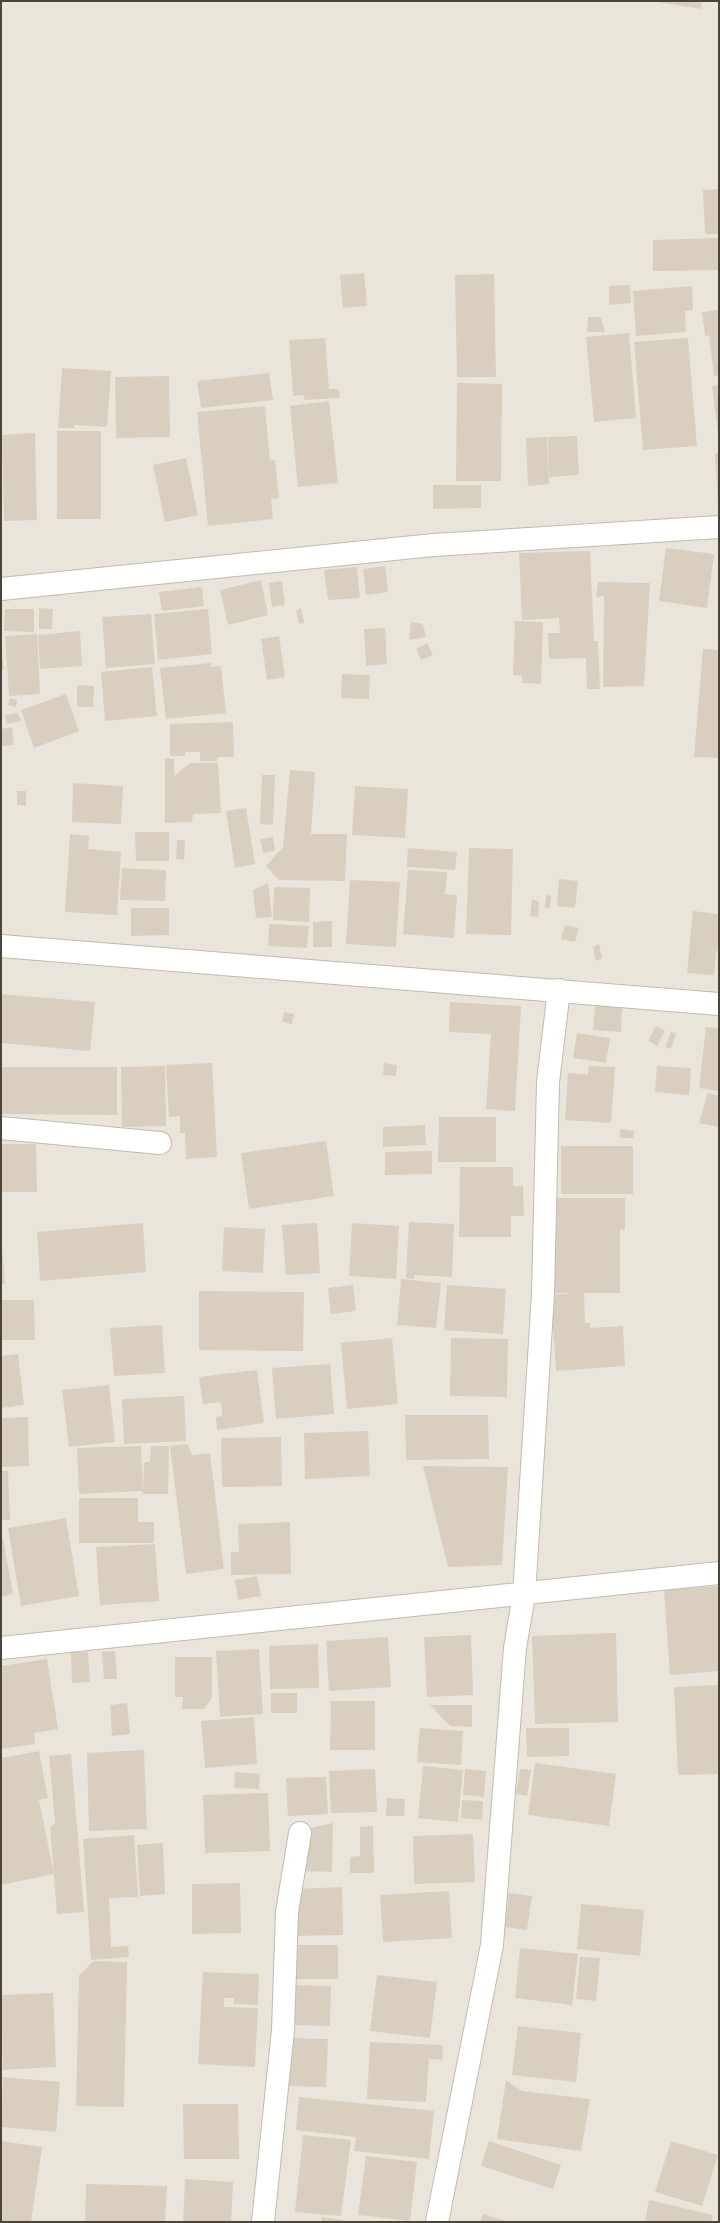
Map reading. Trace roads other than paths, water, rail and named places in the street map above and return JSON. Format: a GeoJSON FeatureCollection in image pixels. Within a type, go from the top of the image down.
{"type":"FeatureCollection","features":[{"type":"Feature","properties":{"kind":"street"},"geometry":{"type":"LineString","coordinates":[[1,589],[434,545],[719,527]]}},
{"type":"Feature","properties":{"kind":"street"},"geometry":{"type":"LineString","coordinates":[[1,946],[719,1004]]}},
{"type":"Feature","properties":{"kind":"street"},"geometry":{"type":"LineString","coordinates":[[437,2222],[492,1945],[515,1648],[524,1595],[542,1294],[548,1082],[559,990]]}},
{"type":"Feature","properties":{"kind":"street"},"geometry":{"type":"LineString","coordinates":[[1,1128],[160,1144]]}},
{"type":"Feature","properties":{"kind":"street"},"geometry":{"type":"LineString","coordinates":[[1,1648],[524,1595],[719,1573]]}},
{"type":"Feature","properties":{"kind":"street"},"geometry":{"type":"LineString","coordinates":[[264,2222],[283,2030],[287,1912],[300,1833]]}}]}
